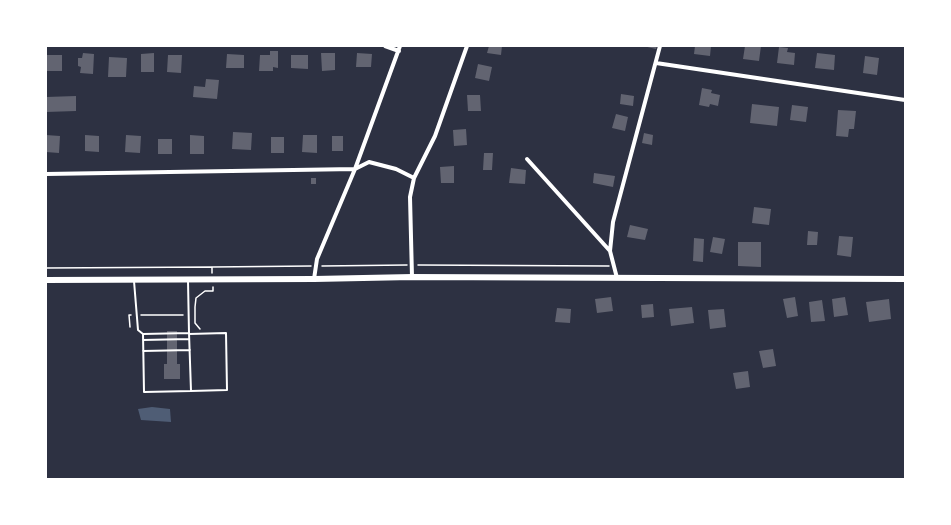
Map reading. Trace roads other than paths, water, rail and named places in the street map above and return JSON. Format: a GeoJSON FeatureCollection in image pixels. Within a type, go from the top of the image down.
{"type":"FeatureCollection","features":[{"type":"Feature","properties":{"kind":"main road"},"geometry":{"type":"LineString","coordinates":[[46,280],[412,276],[905,279]]}},
{"type":"Feature","properties":{"kind":"street"},"geometry":{"type":"LineString","coordinates":[[314,278],[317,258],[355,169],[399,48],[385,46]]}},
{"type":"Feature","properties":{"kind":"street"},"geometry":{"type":"LineString","coordinates":[[412,276],[410,197],[414,178],[435,136],[467,46]]}},
{"type":"Feature","properties":{"kind":"street"},"geometry":{"type":"LineString","coordinates":[[617,278],[610,251],[613,222],[660,46]]}},
{"type":"Feature","properties":{"kind":"street"},"geometry":{"type":"LineString","coordinates":[[656,63],[905,100]]}},
{"type":"Feature","properties":{"kind":"street"},"geometry":{"type":"LineString","coordinates":[[527,159],[610,251]]}},
{"type":"Feature","properties":{"kind":"street"},"geometry":{"type":"LineString","coordinates":[[46,174],[355,169],[369,162],[396,169],[414,178]]}},
{"type":"Feature","properties":{"kind":"lane"},"geometry":{"type":"LineString","coordinates":[[188,279],[191,390]]}},
{"type":"Feature","properties":{"kind":"lane"},"geometry":{"type":"LineString","coordinates":[[134,280],[138,330],[143,334],[226,334],[227,390],[144,392],[143,334]]}},
{"type":"Feature","properties":{"kind":"lane"},"geometry":{"type":"LineString","coordinates":[[143,340],[189,339]]}},
{"type":"Feature","properties":{"kind":"lane"},"geometry":{"type":"LineString","coordinates":[[143,351],[190,350]]}},
{"type":"Feature","properties":{"kind":"water"},"geometry":{"type":"Polygon","coordinates":[[[152,407],[170,409],[171,422],[141,420],[138,409],[152,407]]]}}]}
